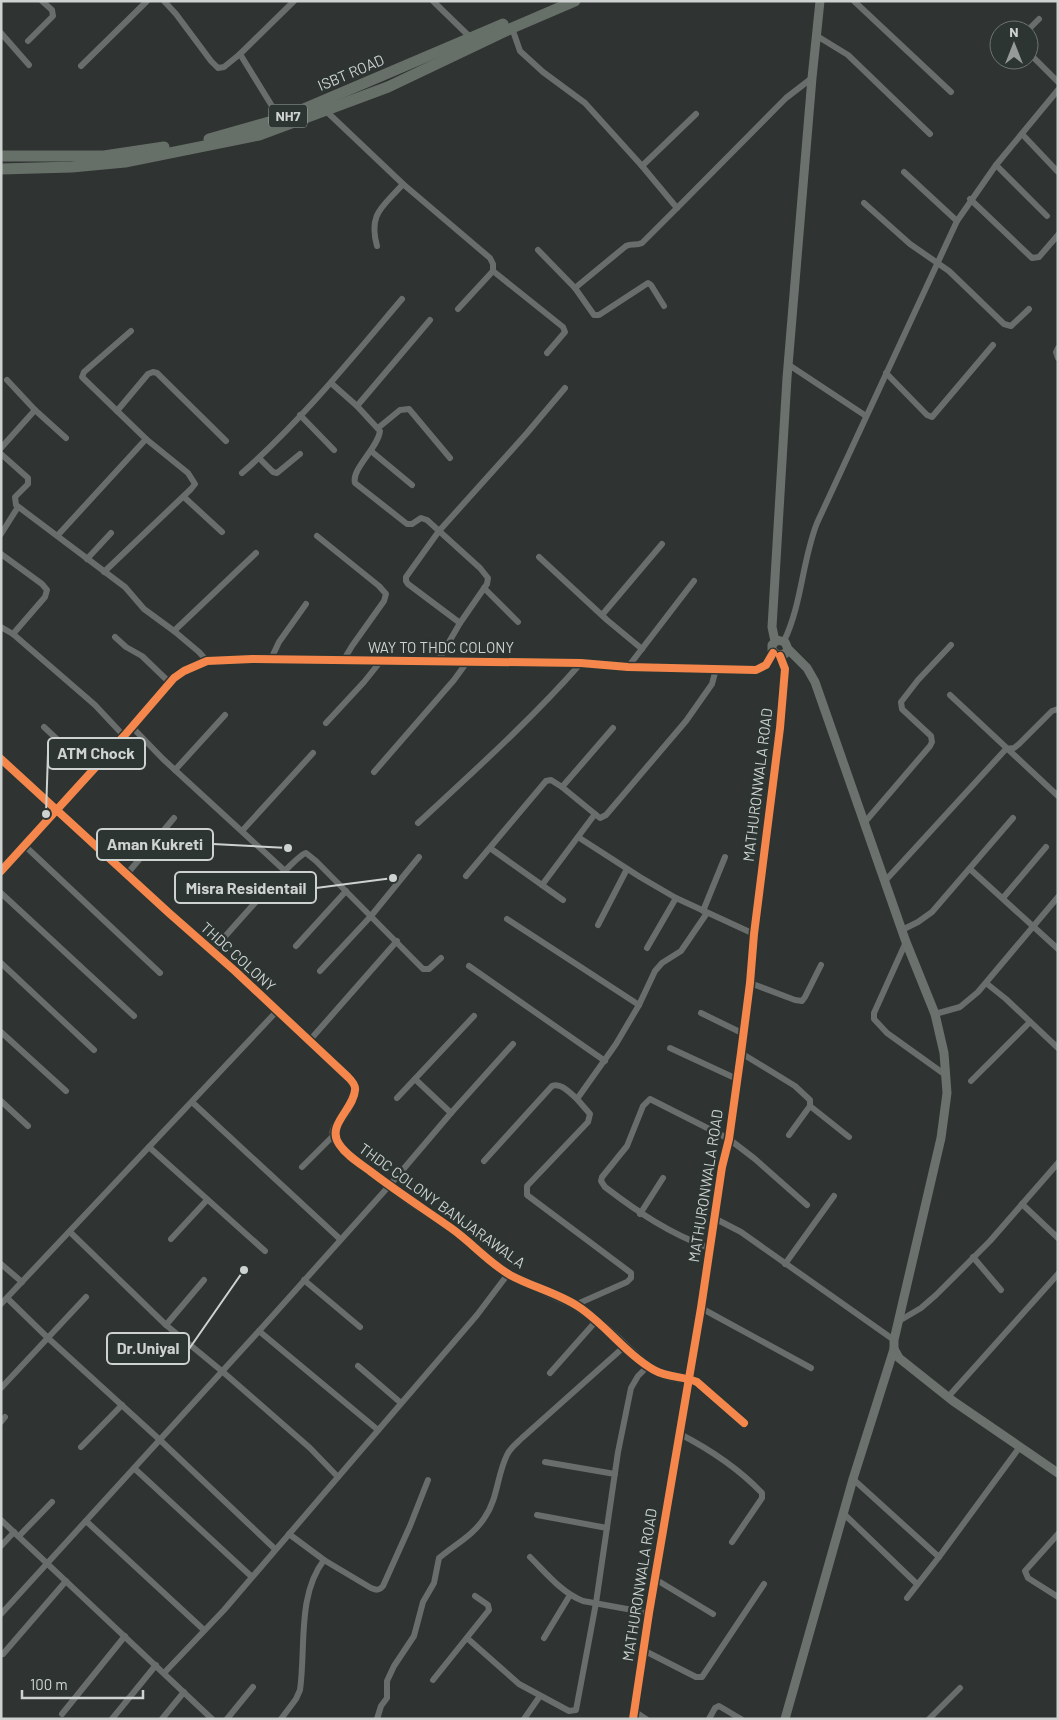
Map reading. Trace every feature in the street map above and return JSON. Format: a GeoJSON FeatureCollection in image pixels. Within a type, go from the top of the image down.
{"type":"FeatureCollection","features":[{"type":"Feature","properties":{"kind":"highway","name":"ISBT ROAD"},"geometry":{"type":"LineString","coordinates":[[1,156],[29,162],[104,156],[193,143],[280,119],[556,1]]}},
{"type":"Feature","properties":{"kind":"highway","name":"NH7"},"geometry":{"type":"LineString","coordinates":[[1,169],[29,162],[72,166],[125,162],[259,135],[388,87],[512,28],[575,1]]}},
{"type":"Feature","properties":{"kind":"street"},"geometry":{"type":"LineString","coordinates":[[28,41],[53,16],[52,10],[42,1]]}},
{"type":"Feature","properties":{"kind":"street"},"geometry":{"type":"LineString","coordinates":[[82,66],[147,1]]}},
{"type":"Feature","properties":{"kind":"street"},"geometry":{"type":"LineString","coordinates":[[164,1],[218,68],[224,67],[240,54],[294,1]]}},
{"type":"Feature","properties":{"kind":"street"},"geometry":{"type":"LineString","coordinates":[[432,1],[471,38]]}},
{"type":"Feature","properties":{"kind":"street","name":"MATHURONWALA ROAD"},"geometry":{"type":"LineString","coordinates":[[633,1715],[654,1579],[701,1308],[714,1218],[729,1139],[744,1034],[754,934],[780,728],[785,669],[777,654],[771,648],[782,644],[772,627],[789,365],[820,1]]}},
{"type":"Feature","properties":{"kind":"street"},"geometry":{"type":"LineString","coordinates":[[854,1],[951,92]]}},
{"type":"Feature","properties":{"kind":"street"},"geometry":{"type":"LineString","coordinates":[[512,28],[520,51],[543,72],[582,100],[677,208]]}},
{"type":"Feature","properties":{"kind":"street"},"geometry":{"type":"LineString","coordinates":[[1,33],[29,65]]}},
{"type":"Feature","properties":{"kind":"street"},"geometry":{"type":"LineString","coordinates":[[817,36],[848,55],[930,134]]}},
{"type":"Feature","properties":{"kind":"street"},"geometry":{"type":"LineString","coordinates":[[240,54],[280,119]]}},
{"type":"Feature","properties":{"kind":"street"},"geometry":{"type":"LineString","coordinates":[[1039,63],[1058,82]]}},
{"type":"Feature","properties":{"kind":"street"},"geometry":{"type":"LineString","coordinates":[[575,288],[626,246],[630,244],[637,245],[642,242],[786,98],[812,78]]}},
{"type":"Feature","properties":{"kind":"street"},"geometry":{"type":"LineString","coordinates":[[777,654],[785,654],[782,644],[792,624],[810,541],[957,221],[996,165],[1057,93]]}},
{"type":"Feature","properties":{"kind":"street"},"geometry":{"type":"LineString","coordinates":[[325,110],[403,184],[490,258],[493,264],[492,271],[458,309]]}},
{"type":"Feature","properties":{"kind":"street"},"geometry":{"type":"LineString","coordinates":[[642,166],[696,114]]}},
{"type":"Feature","properties":{"kind":"street"},"geometry":{"type":"LineString","coordinates":[[1022,134],[1058,172]]}},
{"type":"Feature","properties":{"kind":"street"},"geometry":{"type":"LineString","coordinates":[[996,165],[1047,216]]}},
{"type":"Feature","properties":{"kind":"street"},"geometry":{"type":"LineString","coordinates":[[904,172],[957,221]]}},
{"type":"Feature","properties":{"kind":"street"},"geometry":{"type":"LineString","coordinates":[[377,246],[374,233],[376,216],[403,184]]}},
{"type":"Feature","properties":{"kind":"street"},"geometry":{"type":"LineString","coordinates":[[970,200],[1032,258],[1039,256],[1058,235]]}},
{"type":"Feature","properties":{"kind":"street"},"geometry":{"type":"LineString","coordinates":[[864,202],[910,244],[938,262],[1007,326],[1014,324],[1029,309]]}},
{"type":"Feature","properties":{"kind":"street"},"geometry":{"type":"LineString","coordinates":[[538,250],[575,288],[592,313],[597,316],[646,284],[651,285],[664,306]]}},
{"type":"Feature","properties":{"kind":"street"},"geometry":{"type":"LineString","coordinates":[[492,271],[563,327],[565,332],[547,353]]}},
{"type":"Feature","properties":{"kind":"street"},"geometry":{"type":"LineString","coordinates":[[242,473],[259,458],[330,383],[402,299]]}},
{"type":"Feature","properties":{"kind":"street"},"geometry":{"type":"LineString","coordinates":[[357,406],[430,320]]}},
{"type":"Feature","properties":{"kind":"street"},"geometry":{"type":"LineString","coordinates":[[104,572],[184,497],[195,484],[192,478],[146,439],[84,380],[82,374],[131,331]]}},
{"type":"Feature","properties":{"kind":"street"},"geometry":{"type":"LineString","coordinates":[[886,373],[927,415],[932,417],[993,345]]}},
{"type":"Feature","properties":{"kind":"street"},"geometry":{"type":"LineString","coordinates":[[1058,348],[1056,352],[1058,358]]}},
{"type":"Feature","properties":{"kind":"street"},"geometry":{"type":"LineString","coordinates":[[789,365],[866,416]]}},
{"type":"Feature","properties":{"kind":"street"},"geometry":{"type":"LineString","coordinates":[[117,411],[148,374],[153,372],[226,441]]}},
{"type":"Feature","properties":{"kind":"street"},"geometry":{"type":"LineString","coordinates":[[7,380],[35,410],[66,438]]}},
{"type":"Feature","properties":{"kind":"street"},"geometry":{"type":"LineString","coordinates":[[330,383],[357,406],[378,428],[380,435],[355,476],[355,483],[407,524],[411,525],[423,518],[486,574],[488,580],[484,588],[460,623],[438,661]]}},
{"type":"Feature","properties":{"kind":"street"},"geometry":{"type":"LineString","coordinates":[[460,623],[406,581],[406,577],[439,531],[528,433],[565,388]]}},
{"type":"Feature","properties":{"kind":"street"},"geometry":{"type":"LineString","coordinates":[[378,428],[400,410],[409,409],[450,458]]}},
{"type":"Feature","properties":{"kind":"street"},"geometry":{"type":"LineString","coordinates":[[1,448],[35,410]]}},
{"type":"Feature","properties":{"kind":"street"},"geometry":{"type":"LineString","coordinates":[[300,415],[334,450]]}},
{"type":"Feature","properties":{"kind":"street"},"geometry":{"type":"LineString","coordinates":[[58,535],[146,439]]}},
{"type":"Feature","properties":{"kind":"street"},"geometry":{"type":"LineString","coordinates":[[371,451],[412,485]]}},
{"type":"Feature","properties":{"kind":"street"},"geometry":{"type":"LineString","coordinates":[[1,454],[28,478],[28,484],[14,500],[18,507],[58,535],[125,587],[150,614],[199,652],[207,662]]}},
{"type":"Feature","properties":{"kind":"street"},"geometry":{"type":"LineString","coordinates":[[259,458],[273,472],[277,473],[300,454]]}},
{"type":"Feature","properties":{"kind":"street"},"geometry":{"type":"LineString","coordinates":[[184,497],[222,532]]}},
{"type":"Feature","properties":{"kind":"street"},"geometry":{"type":"LineString","coordinates":[[1,534],[18,507]]}},
{"type":"Feature","properties":{"kind":"street"},"geometry":{"type":"LineString","coordinates":[[87,559],[111,533]]}},
{"type":"Feature","properties":{"kind":"street"},"geometry":{"type":"LineString","coordinates":[[317,536],[379,586],[386,594],[384,601],[343,661]]}},
{"type":"Feature","properties":{"kind":"street"},"geometry":{"type":"LineString","coordinates":[[602,615],[662,544]]}},
{"type":"Feature","properties":{"kind":"street"},"geometry":{"type":"LineString","coordinates":[[174,631],[256,553]]}},
{"type":"Feature","properties":{"kind":"street"},"geometry":{"type":"LineString","coordinates":[[1,554],[42,584],[47,590],[45,597],[13,634]]}},
{"type":"Feature","properties":{"kind":"street"},"geometry":{"type":"LineString","coordinates":[[539,557],[602,615],[642,648]]}},
{"type":"Feature","properties":{"kind":"street"},"geometry":{"type":"LineString","coordinates":[[628,667],[694,581]]}},
{"type":"Feature","properties":{"kind":"street"},"geometry":{"type":"LineString","coordinates":[[484,588],[518,622]]}},
{"type":"Feature","properties":{"kind":"street"},"geometry":{"type":"LineString","coordinates":[[271,660],[279,642],[306,604]]}},
{"type":"Feature","properties":{"kind":"street"},"geometry":{"type":"LineString","coordinates":[[1,627],[13,634],[95,705],[175,770],[285,871]]}},
{"type":"Feature","properties":{"kind":"street"},"geometry":{"type":"LineString","coordinates":[[115,637],[126,647],[142,656],[169,682]]}},
{"type":"Feature","properties":{"kind":"street"},"geometry":{"type":"LineString","coordinates":[[782,644],[807,668],[815,682],[906,942],[935,1014],[944,1053],[946,1076],[946,1102],[941,1138],[894,1344],[843,1513],[787,1718]]}},
{"type":"Feature","properties":{"kind":"street"},"geometry":{"type":"LineString","coordinates":[[865,822],[932,742],[931,736],[902,708],[901,702],[950,645]]}},
{"type":"Feature","properties":{"kind":"street","name":"WAY TO THDC COLONY"},"geometry":{"type":"LineString","coordinates":[[128,731],[169,682],[184,671],[207,662],[271,660],[581,662],[628,667],[756,670],[766,665],[777,654]]}},
{"type":"Feature","properties":{"kind":"street"},"geometry":{"type":"LineString","coordinates":[[326,723],[380,662]]}},
{"type":"Feature","properties":{"kind":"street"},"geometry":{"type":"LineString","coordinates":[[374,772],[468,662]]}},
{"type":"Feature","properties":{"kind":"street"},"geometry":{"type":"LineString","coordinates":[[418,823],[515,731],[581,662]]}},
{"type":"Feature","properties":{"kind":"street"},"geometry":{"type":"LineString","coordinates":[[466,876],[546,781],[551,780],[562,787],[600,818],[606,815],[686,721],[712,684],[716,668]]}},
{"type":"Feature","properties":{"kind":"street"},"geometry":{"type":"LineString","coordinates":[[950,694],[1006,749],[1058,796]]}},
{"type":"Feature","properties":{"kind":"street"},"geometry":{"type":"LineString","coordinates":[[885,881],[1006,749],[1014,748],[1020,744],[1052,711],[1058,709]]}},
{"type":"Feature","properties":{"kind":"street"},"geometry":{"type":"LineString","coordinates":[[175,770],[225,715]]}},
{"type":"Feature","properties":{"kind":"street"},"geometry":{"type":"LineString","coordinates":[[44,727],[91,771]]}},
{"type":"Feature","properties":{"kind":"street"},"geometry":{"type":"LineString","coordinates":[[562,787],[613,728]]}},
{"type":"Feature","properties":{"kind":"street"},"geometry":{"type":"LineString","coordinates":[[1,871],[128,731]]}},
{"type":"Feature","properties":{"kind":"street"},"geometry":{"type":"LineString","coordinates":[[242,831],[313,753]]}},
{"type":"Feature","properties":{"kind":"street","name":"THDC COLONY"},"geometry":{"type":"LineString","coordinates":[[1,759],[348,1076],[355,1090],[347,1111],[336,1126],[335,1134]]}},
{"type":"Feature","properties":{"kind":"street"},"geometry":{"type":"LineString","coordinates":[[542,885],[596,814]]}},
{"type":"Feature","properties":{"kind":"street"},"geometry":{"type":"LineString","coordinates":[[127,874],[174,818]]}},
{"type":"Feature","properties":{"kind":"street"},"geometry":{"type":"LineString","coordinates":[[902,930],[932,912],[1013,818]]}},
{"type":"Feature","properties":{"kind":"street"},"geometry":{"type":"LineString","coordinates":[[578,837],[676,898],[754,934]]}},
{"type":"Feature","properties":{"kind":"street"},"geometry":{"type":"LineString","coordinates":[[24,845],[160,973]]}},
{"type":"Feature","properties":{"kind":"street"},"geometry":{"type":"LineString","coordinates":[[490,848],[563,900]]}},
{"type":"Feature","properties":{"kind":"street"},"geometry":{"type":"LineString","coordinates":[[1003,898],[1046,848]]}},
{"type":"Feature","properties":{"kind":"street"},"geometry":{"type":"LineString","coordinates":[[212,951],[285,871],[301,855],[306,853],[426,970],[440,958]]}},
{"type":"Feature","properties":{"kind":"street"},"geometry":{"type":"LineString","coordinates":[[320,971],[371,916],[419,857]]}},
{"type":"Feature","properties":{"kind":"street"},"geometry":{"type":"LineString","coordinates":[[577,1099],[605,1061],[638,1005],[655,971],[662,963],[681,951],[705,912],[725,857]]}},
{"type":"Feature","properties":{"kind":"street"},"geometry":{"type":"LineString","coordinates":[[598,925],[627,869]]}},
{"type":"Feature","properties":{"kind":"street"},"geometry":{"type":"LineString","coordinates":[[970,869],[1058,949]]}},
{"type":"Feature","properties":{"kind":"street"},"geometry":{"type":"LineString","coordinates":[[296,946],[346,891]]}},
{"type":"Feature","properties":{"kind":"street"},"geometry":{"type":"LineString","coordinates":[[1,894],[134,1016]]}},
{"type":"Feature","properties":{"kind":"street"},"geometry":{"type":"LineString","coordinates":[[935,1014],[960,1007],[969,1000],[986,983],[1058,897]]}},
{"type":"Feature","properties":{"kind":"street"},"geometry":{"type":"LineString","coordinates":[[647,948],[676,898]]}},
{"type":"Feature","properties":{"kind":"street"},"geometry":{"type":"LineString","coordinates":[[507,919],[638,1005]]}},
{"type":"Feature","properties":{"kind":"street"},"geometry":{"type":"LineString","coordinates":[[310,1040],[397,941]]}},
{"type":"Feature","properties":{"kind":"street"},"geometry":{"type":"LineString","coordinates":[[906,942],[874,1012],[874,1019],[888,1033],[946,1076]]}},
{"type":"Feature","properties":{"kind":"street"},"geometry":{"type":"LineString","coordinates":[[1,963],[94,1050]]}},
{"type":"Feature","properties":{"kind":"street"},"geometry":{"type":"LineString","coordinates":[[750,983],[794,1000],[802,1001],[821,965]]}},
{"type":"Feature","properties":{"kind":"street"},"geometry":{"type":"LineString","coordinates":[[469,966],[605,1061]]}},
{"type":"Feature","properties":{"kind":"street"},"geometry":{"type":"LineString","coordinates":[[986,983],[1006,999],[1058,1048]]}},
{"type":"Feature","properties":{"kind":"street"},"geometry":{"type":"LineString","coordinates":[[1,1304],[277,1011]]}},
{"type":"Feature","properties":{"kind":"street"},"geometry":{"type":"LineString","coordinates":[[701,1013],[744,1034]]}},
{"type":"Feature","properties":{"kind":"street"},"geometry":{"type":"LineString","coordinates":[[397,1098],[474,1016]]}},
{"type":"Feature","properties":{"kind":"street"},"geometry":{"type":"LineString","coordinates":[[971,1081],[1030,1022]]}},
{"type":"Feature","properties":{"kind":"street"},"geometry":{"type":"LineString","coordinates":[[1,1032],[66,1091]]}},
{"type":"Feature","properties":{"kind":"street"},"geometry":{"type":"LineString","coordinates":[[1,1614],[259,1332],[513,1044]]}},
{"type":"Feature","properties":{"kind":"street"},"geometry":{"type":"LineString","coordinates":[[670,1048],[737,1079]]}},
{"type":"Feature","properties":{"kind":"street"},"geometry":{"type":"LineString","coordinates":[[741,1053],[795,1086],[808,1097],[810,1106],[849,1137]]}},
{"type":"Feature","properties":{"kind":"street"},"geometry":{"type":"LineString","coordinates":[[415,1079],[452,1113]]}},
{"type":"Feature","properties":{"kind":"street"},"geometry":{"type":"LineString","coordinates":[[484,1161],[552,1086],[559,1085],[577,1099],[590,1114],[590,1119],[530,1181],[527,1186],[526,1195],[628,1270],[631,1275],[627,1282],[575,1305]]}},
{"type":"Feature","properties":{"kind":"street"},"geometry":{"type":"LineString","coordinates":[[709,1248],[682,1238],[640,1214],[605,1187],[601,1181],[602,1177],[627,1146],[643,1106],[648,1100],[653,1099],[729,1139],[755,1158],[807,1205]]}},
{"type":"Feature","properties":{"kind":"street"},"geometry":{"type":"LineString","coordinates":[[1,1101],[28,1126]]}},
{"type":"Feature","properties":{"kind":"street"},"geometry":{"type":"LineString","coordinates":[[192,1102],[340,1239]]}},
{"type":"Feature","properties":{"kind":"street"},"geometry":{"type":"LineString","coordinates":[[789,1135],[810,1106]]}},
{"type":"Feature","properties":{"kind":"street"},"geometry":{"type":"LineString","coordinates":[[302,1167],[335,1134]]}},
{"type":"Feature","properties":{"kind":"street","name":"THDC COLONY BANJARAWALA"},"geometry":{"type":"LineString","coordinates":[[335,1134],[335,1139],[345,1152],[389,1186],[452,1229],[508,1274],[575,1305],[597,1320],[648,1366],[663,1374],[688,1379]]}},
{"type":"Feature","properties":{"kind":"street"},"geometry":{"type":"LineString","coordinates":[[148,1147],[265,1252]]}},
{"type":"Feature","properties":{"kind":"street"},"geometry":{"type":"LineString","coordinates":[[899,1321],[921,1308],[936,1295],[1058,1163]]}},
{"type":"Feature","properties":{"kind":"street"},"geometry":{"type":"LineString","coordinates":[[640,1214],[664,1178]]}},
{"type":"Feature","properties":{"kind":"street"},"geometry":{"type":"LineString","coordinates":[[786,1264],[834,1196]]}},
{"type":"Feature","properties":{"kind":"street"},"geometry":{"type":"LineString","coordinates":[[171,1239],[207,1200]]}},
{"type":"Feature","properties":{"kind":"street"},"geometry":{"type":"LineString","coordinates":[[1022,1204],[1058,1238]]}},
{"type":"Feature","properties":{"kind":"street"},"geometry":{"type":"LineString","coordinates":[[714,1218],[741,1232],[894,1344],[899,1358],[948,1397],[1019,1448],[1058,1473]]}},
{"type":"Feature","properties":{"kind":"street"},"geometry":{"type":"LineString","coordinates":[[70,1232],[166,1325],[310,1448],[338,1477]]}},
{"type":"Feature","properties":{"kind":"street"},"geometry":{"type":"LineString","coordinates":[[973,1257],[1001,1290]]}},
{"type":"Feature","properties":{"kind":"street"},"geometry":{"type":"LineString","coordinates":[[1,1264],[22,1282]]}},
{"type":"Feature","properties":{"kind":"street"},"geometry":{"type":"LineString","coordinates":[[165,1672],[252,1577],[477,1315],[508,1274]]}},
{"type":"Feature","properties":{"kind":"street"},"geometry":{"type":"LineString","coordinates":[[948,1397],[1058,1274]]}},
{"type":"Feature","properties":{"kind":"street"},"geometry":{"type":"LineString","coordinates":[[166,1325],[204,1280]]}},
{"type":"Feature","properties":{"kind":"street"},"geometry":{"type":"LineString","coordinates":[[304,1280],[360,1327]]}},
{"type":"Feature","properties":{"kind":"street"},"geometry":{"type":"LineString","coordinates":[[1,1388],[86,1297]]}},
{"type":"Feature","properties":{"kind":"street"},"geometry":{"type":"LineString","coordinates":[[7,1298],[275,1549]]}},
{"type":"Feature","properties":{"kind":"street"},"geometry":{"type":"LineString","coordinates":[[701,1308],[811,1368]]}},
{"type":"Feature","properties":{"kind":"street"},"geometry":{"type":"LineString","coordinates":[[550,1373],[597,1320]]}},
{"type":"Feature","properties":{"kind":"street"},"geometry":{"type":"LineString","coordinates":[[259,1332],[378,1430]]}},
{"type":"Feature","properties":{"kind":"street"},"geometry":{"type":"LineString","coordinates":[[377,1719],[387,1698],[388,1681],[394,1666],[414,1636],[423,1602],[435,1580],[439,1558],[467,1536],[486,1517],[494,1499],[504,1461],[510,1451],[522,1438],[625,1346]]}},
{"type":"Feature","properties":{"kind":"street"},"geometry":{"type":"LineString","coordinates":[[358,1366],[401,1403]]}},
{"type":"Feature","properties":{"kind":"street"},"geometry":{"type":"LineString","coordinates":[[467,1638],[515,1680],[569,1711],[576,1710],[596,1603],[615,1474],[631,1388],[638,1376],[648,1366]]}},
{"type":"Feature","properties":{"kind":"street"},"geometry":{"type":"LineString","coordinates":[[688,1379],[701,1385],[744,1423]]}},
{"type":"Feature","properties":{"kind":"street"},"geometry":{"type":"LineString","coordinates":[[81,1447],[122,1405]]}},
{"type":"Feature","properties":{"kind":"street"},"geometry":{"type":"LineString","coordinates":[[680,1434],[721,1459],[762,1493],[762,1498],[732,1542]]}},
{"type":"Feature","properties":{"kind":"street"},"geometry":{"type":"LineString","coordinates":[[907,1598],[1019,1448]]}},
{"type":"Feature","properties":{"kind":"street"},"geometry":{"type":"LineString","coordinates":[[545,1462],[615,1474]]}},
{"type":"Feature","properties":{"kind":"street"},"geometry":{"type":"LineString","coordinates":[[135,1469],[252,1577]]}},
{"type":"Feature","properties":{"kind":"street"},"geometry":{"type":"LineString","coordinates":[[853,1479],[939,1557]]}},
{"type":"Feature","properties":{"kind":"street"},"geometry":{"type":"LineString","coordinates":[[289,1534],[324,1560],[370,1588],[380,1589],[410,1526],[428,1480]]}},
{"type":"Feature","properties":{"kind":"street"},"geometry":{"type":"LineString","coordinates":[[1,1546],[52,1502]]}},
{"type":"Feature","properties":{"kind":"street"},"geometry":{"type":"LineString","coordinates":[[843,1513],[917,1584]]}},
{"type":"Feature","properties":{"kind":"street"},"geometry":{"type":"LineString","coordinates":[[537,1515],[607,1528]]}},
{"type":"Feature","properties":{"kind":"street"},"geometry":{"type":"LineString","coordinates":[[1,1520],[165,1672],[212,1719]]}},
{"type":"Feature","properties":{"kind":"street"},"geometry":{"type":"LineString","coordinates":[[86,1522],[204,1630]]}},
{"type":"Feature","properties":{"kind":"street"},"geometry":{"type":"LineString","coordinates":[[1058,1534],[1025,1571],[1028,1578],[1058,1597]]}},
{"type":"Feature","properties":{"kind":"street"},"geometry":{"type":"LineString","coordinates":[[530,1557],[570,1595],[583,1601],[649,1612]]}},
{"type":"Feature","properties":{"kind":"street"},"geometry":{"type":"LineString","coordinates":[[281,1719],[296,1699],[300,1690],[308,1592],[312,1577],[324,1560]]}},
{"type":"Feature","properties":{"kind":"street"},"geometry":{"type":"LineString","coordinates":[[654,1579],[713,1614]]}},
{"type":"Feature","properties":{"kind":"street"},"geometry":{"type":"LineString","coordinates":[[3,1654],[66,1581]]}},
{"type":"Feature","properties":{"kind":"street"},"geometry":{"type":"LineString","coordinates":[[643,1650],[696,1677],[702,1677],[764,1584]]}},
{"type":"Feature","properties":{"kind":"street"},"geometry":{"type":"LineString","coordinates":[[544,1638],[570,1595]]}},
{"type":"Feature","properties":{"kind":"street"},"geometry":{"type":"LineString","coordinates":[[434,1680],[489,1608],[488,1605],[475,1596]]}},
{"type":"Feature","properties":{"kind":"street"},"geometry":{"type":"LineString","coordinates":[[62,1714],[125,1636]]}},
{"type":"Feature","properties":{"kind":"street"},"geometry":{"type":"LineString","coordinates":[[112,1719],[156,1664]]}},
{"type":"Feature","properties":{"kind":"street"},"geometry":{"type":"LineString","coordinates":[[227,1719],[254,1687]]}},
{"type":"Feature","properties":{"kind":"street"},"geometry":{"type":"LineString","coordinates":[[929,1719],[960,1688]]}},
{"type":"Feature","properties":{"kind":"street"},"geometry":{"type":"LineString","coordinates":[[162,1719],[184,1692]]}},
{"type":"Feature","properties":{"kind":"street"},"geometry":{"type":"LineString","coordinates":[[524,1719],[540,1696]]}},
{"type":"Feature","properties":{"kind":"street"},"geometry":{"type":"LineString","coordinates":[[709,1719],[715,1708],[719,1706],[742,1719]]}},
{"type":"Feature","properties":{"kind":"street"},"geometry":{"type":"LineString","coordinates":[[633,1715],[646,1719]]}},
{"type":"Feature","properties":{"kind":"cycle path"},"geometry":{"type":"LineString","coordinates":[[1,871],[174,678],[184,671],[207,661],[252,659],[581,663],[628,667],[756,670],[766,665],[773,653]]}},
{"type":"Feature","properties":{"kind":"cycle path"},"geometry":{"type":"LineString","coordinates":[[633,1719],[649,1613],[701,1308],[722,1167],[729,1139],[741,1053],[780,728],[785,669],[780,656]]}},
{"type":"Feature","properties":{"kind":"cycle path"},"geometry":{"type":"LineString","coordinates":[[1,759],[235,971],[354,1084],[353,1097],[336,1130],[339,1144],[349,1155],[458,1234],[502,1270],[579,1307],[634,1356],[659,1373],[697,1382],[744,1423]]}},
{"type":"Feature","properties":{"kind":"place","name":"ATM Chock"},"geometry":{"type":"Point","coordinates":[46,814]}},
{"type":"Feature","properties":{"kind":"place","name":"Aman Kukreti"},"geometry":{"type":"Point","coordinates":[288,848]}},
{"type":"Feature","properties":{"kind":"place","name":"Misra Residentail"},"geometry":{"type":"Point","coordinates":[393,878]}},
{"type":"Feature","properties":{"kind":"place","name":"Dr.Uniyal"},"geometry":{"type":"Point","coordinates":[244,1270]}}]}
